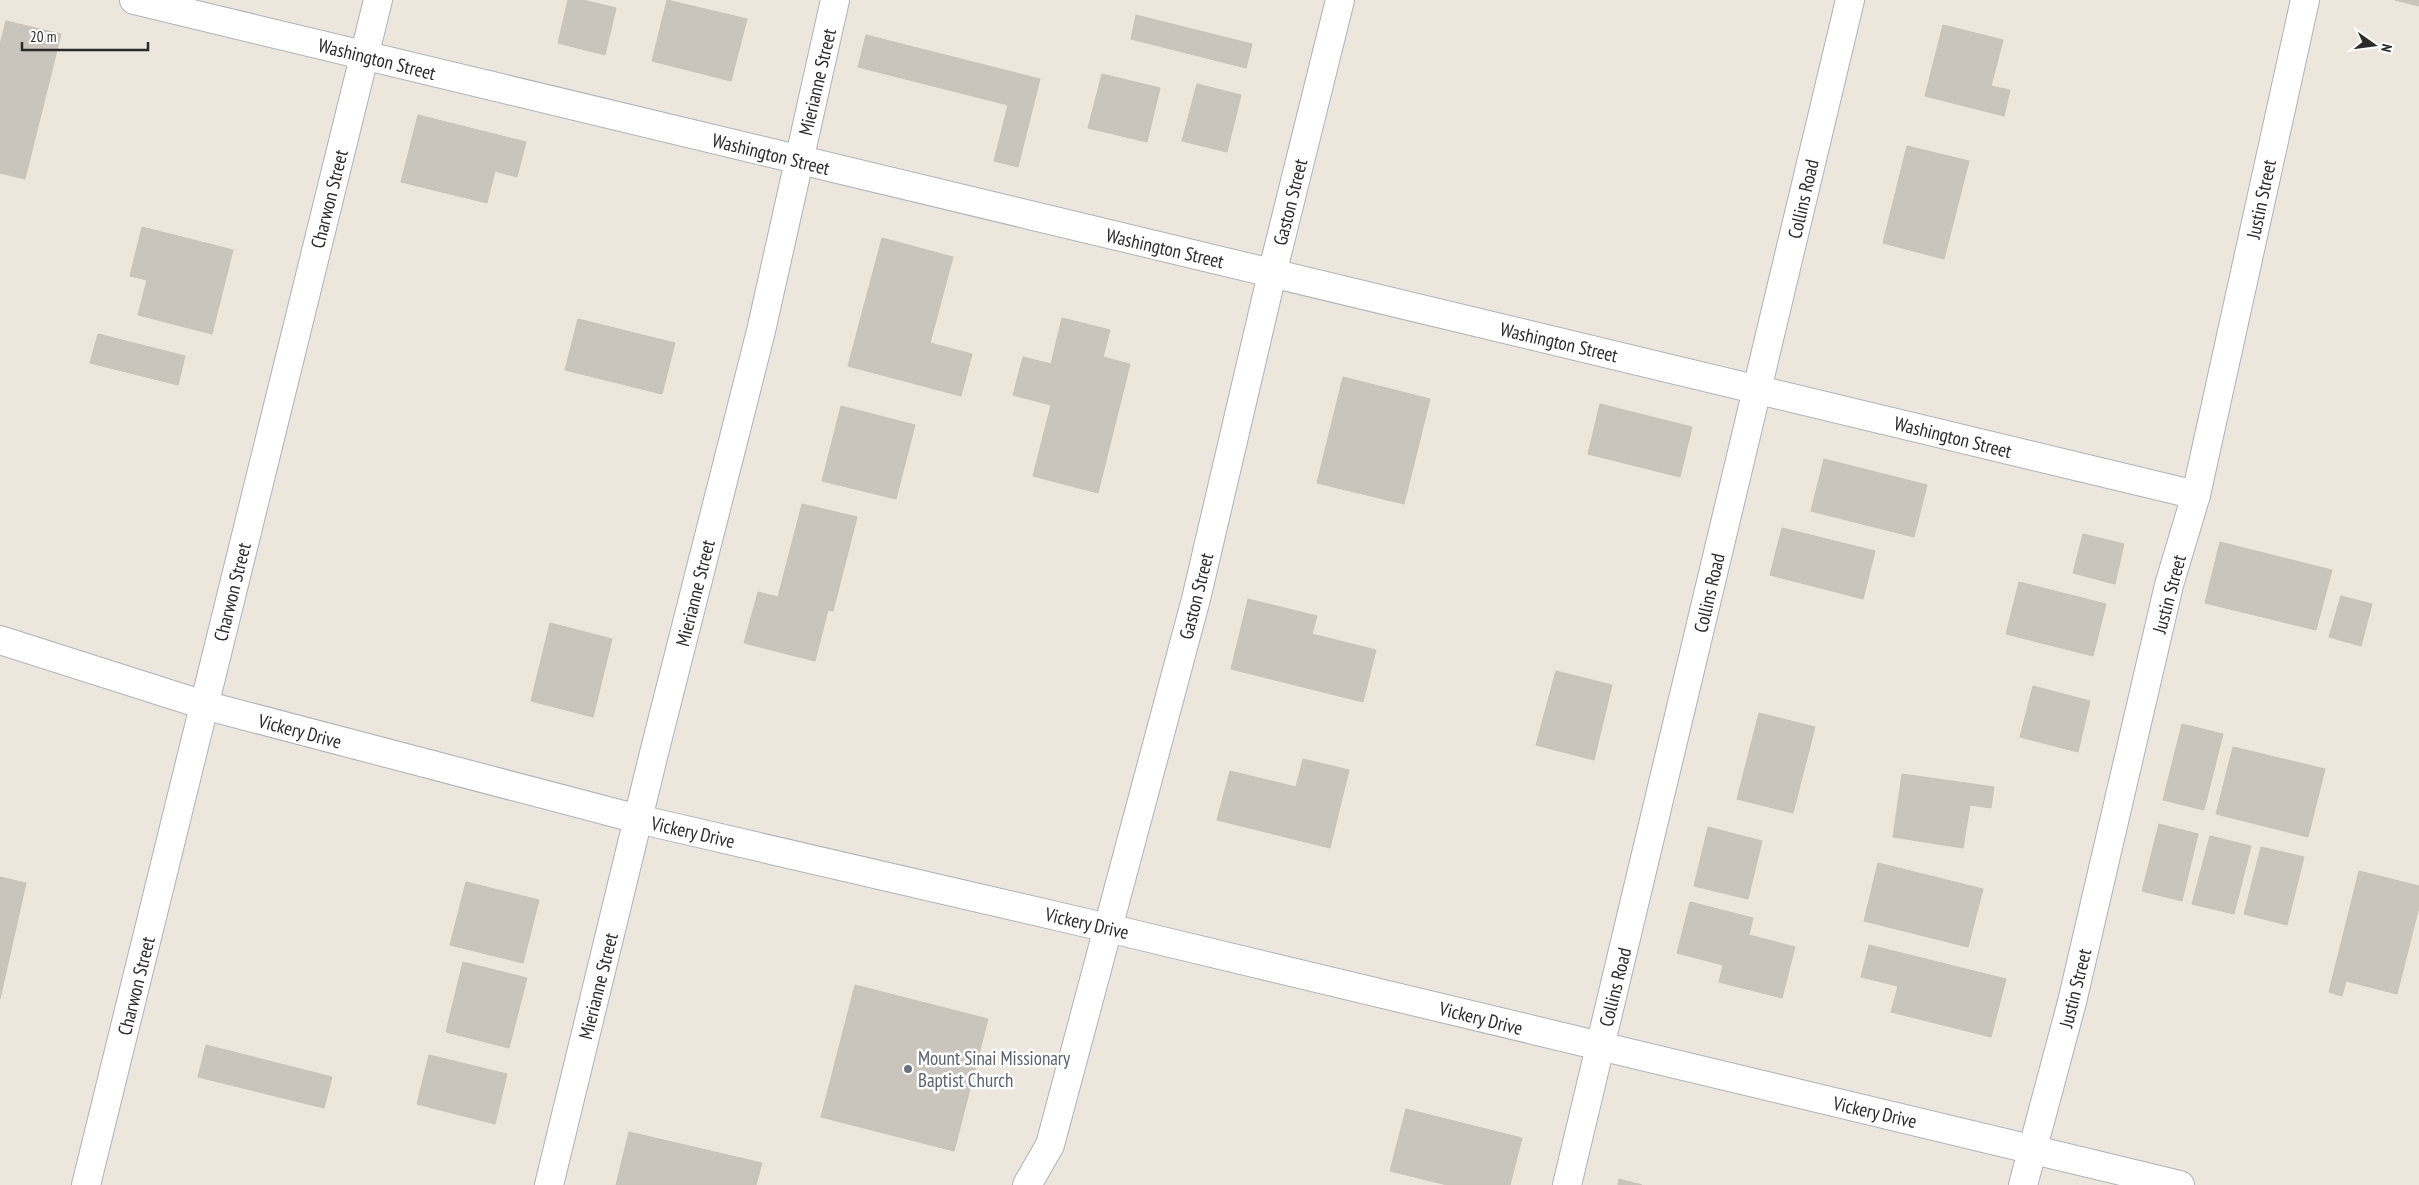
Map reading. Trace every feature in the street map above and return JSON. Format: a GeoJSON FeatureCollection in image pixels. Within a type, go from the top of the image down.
{"type":"FeatureCollection","features":[{"type":"Feature","properties":{"kind":"street","name":"Washington Street"},"geometry":{"type":"LineString","coordinates":[[134,0],[2196,496]]}},
{"type":"Feature","properties":{"kind":"street","name":"Charwon Street"},"geometry":{"type":"LineString","coordinates":[[86,1185],[378,0]]}},
{"type":"Feature","properties":{"kind":"street","name":"Mierianne Street"},"geometry":{"type":"LineString","coordinates":[[549,1185],[638,819],[761,331],[835,0]]}},
{"type":"Feature","properties":{"kind":"street","name":"Gaston Street"},"geometry":{"type":"LineString","coordinates":[[1027,1185],[1050,1144],[1196,599],[1272,274],[1340,0]]}},
{"type":"Feature","properties":{"kind":"street","name":"Collins Road"},"geometry":{"type":"LineString","coordinates":[[1567,1185],[1850,0]]}},
{"type":"Feature","properties":{"kind":"street","name":"Justin Street"},"geometry":{"type":"LineString","coordinates":[[2023,1185],[2072,1002],[2169,585],[2196,496],[2305,0]]}},
{"type":"Feature","properties":{"kind":"street","name":"Vickery Drive"},"geometry":{"type":"LineString","coordinates":[[0,640],[204,705],[638,819],[1108,928],[2180,1185]]}},
{"type":"Feature","properties":{"kind":"building"},"geometry":{"type":"Polygon","coordinates":[[[568,0],[583,0],[616,8],[605,55],[558,43],[568,0]]]}},
{"type":"Feature","properties":{"kind":"building"},"geometry":{"type":"Polygon","coordinates":[[[667,0],[747,19],[731,81],[652,61],[667,0]]]}},
{"type":"Feature","properties":{"kind":"building"},"geometry":{"type":"Polygon","coordinates":[[[2395,0],[2419,0],[2419,6],[2395,0]]]}},
{"type":"Feature","properties":{"kind":"building"},"geometry":{"type":"Polygon","coordinates":[[[1136,15],[1252,44],[1246,68],[1131,39],[1136,15]]]}},
{"type":"Feature","properties":{"kind":"building"},"geometry":{"type":"Polygon","coordinates":[[[6,21],[61,34],[25,179],[0,173],[0,44],[6,21]]]}},
{"type":"Feature","properties":{"kind":"building"},"geometry":{"type":"Polygon","coordinates":[[[1943,25],[2003,40],[1991,86],[2010,90],[2004,116],[1925,96],[1943,25]]]}},
{"type":"Feature","properties":{"kind":"building"},"geometry":{"type":"Polygon","coordinates":[[[866,35],[1040,79],[1018,167],[994,161],[1008,105],[858,67],[866,35]]]}},
{"type":"Feature","properties":{"kind":"building"},"geometry":{"type":"Polygon","coordinates":[[[1102,74],[1160,88],[1147,142],[1088,128],[1102,74]]]}},
{"type":"Feature","properties":{"kind":"building"},"geometry":{"type":"Polygon","coordinates":[[[1197,84],[1241,95],[1227,152],[1182,141],[1197,84]]]}},
{"type":"Feature","properties":{"kind":"building"},"geometry":{"type":"Polygon","coordinates":[[[418,115],[526,142],[517,177],[495,171],[487,203],[401,182],[418,115]]]}},
{"type":"Feature","properties":{"kind":"building"},"geometry":{"type":"Polygon","coordinates":[[[1907,146],[1969,161],[1944,259],[1883,243],[1907,146]]]}},
{"type":"Feature","properties":{"kind":"building"},"geometry":{"type":"Polygon","coordinates":[[[142,227],[233,250],[212,334],[138,315],[147,280],[130,276],[142,227]]]}},
{"type":"Feature","properties":{"kind":"building"},"geometry":{"type":"Polygon","coordinates":[[[882,238],[953,257],[930,343],[972,354],[961,396],[848,366],[882,238]]]}},
{"type":"Feature","properties":{"kind":"building"},"geometry":{"type":"Polygon","coordinates":[[[1062,318],[1110,330],[1103,357],[1130,364],[1098,493],[1033,476],[1051,405],[1013,395],[1023,357],[1051,364],[1062,318]]]}},
{"type":"Feature","properties":{"kind":"building"},"geometry":{"type":"Polygon","coordinates":[[[578,319],[675,343],[662,394],[565,370],[578,319]]]}},
{"type":"Feature","properties":{"kind":"building"},"geometry":{"type":"Polygon","coordinates":[[[98,334],[185,356],[178,385],[90,363],[98,334]]]}},
{"type":"Feature","properties":{"kind":"building"},"geometry":{"type":"Polygon","coordinates":[[[1343,377],[1430,399],[1404,504],[1317,483],[1343,377]]]}},
{"type":"Feature","properties":{"kind":"building"},"geometry":{"type":"Polygon","coordinates":[[[1600,404],[1692,427],[1680,477],[1588,454],[1600,404]]]}},
{"type":"Feature","properties":{"kind":"building"},"geometry":{"type":"Polygon","coordinates":[[[841,406],[915,425],[896,499],[822,481],[841,406]]]}},
{"type":"Feature","properties":{"kind":"building"},"geometry":{"type":"Polygon","coordinates":[[[1824,459],[1927,485],[1914,537],[1811,511],[1824,459]]]}},
{"type":"Feature","properties":{"kind":"building"},"geometry":{"type":"Polygon","coordinates":[[[802,504],[857,517],[833,611],[828,610],[815,661],[744,643],[758,592],[778,597],[802,504]]]}},
{"type":"Feature","properties":{"kind":"building"},"geometry":{"type":"Polygon","coordinates":[[[1782,528],[1875,551],[1863,599],[1770,575],[1782,528]]]}},
{"type":"Feature","properties":{"kind":"building"},"geometry":{"type":"Polygon","coordinates":[[[2083,534],[2124,544],[2115,584],[2073,573],[2083,534]]]}},
{"type":"Feature","properties":{"kind":"building"},"geometry":{"type":"Polygon","coordinates":[[[2220,542],[2332,570],[2316,630],[2205,603],[2220,542]]]}},
{"type":"Feature","properties":{"kind":"building"},"geometry":{"type":"Polygon","coordinates":[[[2019,582],[2106,604],[2093,656],[2006,634],[2019,582]]]}},
{"type":"Feature","properties":{"kind":"building"},"geometry":{"type":"Polygon","coordinates":[[[2341,596],[2372,604],[2361,646],[2329,637],[2341,596]]]}},
{"type":"Feature","properties":{"kind":"building"},"geometry":{"type":"Polygon","coordinates":[[[1248,599],[1317,616],[1312,634],[1376,650],[1363,702],[1231,669],[1248,599]]]}},
{"type":"Feature","properties":{"kind":"building"},"geometry":{"type":"Polygon","coordinates":[[[550,623],[612,639],[593,717],[531,701],[550,623]]]}},
{"type":"Feature","properties":{"kind":"building"},"geometry":{"type":"Polygon","coordinates":[[[1556,671],[1612,685],[1594,760],[1536,745],[1556,671]]]}},
{"type":"Feature","properties":{"kind":"building"},"geometry":{"type":"Polygon","coordinates":[[[2033,686],[2090,701],[2078,752],[2020,737],[2033,686]]]}},
{"type":"Feature","properties":{"kind":"building"},"geometry":{"type":"Polygon","coordinates":[[[1759,713],[1815,727],[1793,813],[1737,799],[1759,713]]]}},
{"type":"Feature","properties":{"kind":"building"},"geometry":{"type":"Polygon","coordinates":[[[2182,724],[2223,734],[2204,810],[2163,800],[2182,724]]]}},
{"type":"Feature","properties":{"kind":"building"},"geometry":{"type":"Polygon","coordinates":[[[2233,747],[2325,769],[2308,837],[2216,814],[2233,747]]]}},
{"type":"Feature","properties":{"kind":"building"},"geometry":{"type":"Polygon","coordinates":[[[1303,759],[1349,770],[1330,848],[1217,820],[1230,771],[1296,787],[1303,759]]]}},
{"type":"Feature","properties":{"kind":"building"},"geometry":{"type":"Polygon","coordinates":[[[1902,774],[1994,787],[1991,808],[1970,805],[1963,848],[1893,837],[1902,774]]]}},
{"type":"Feature","properties":{"kind":"building"},"geometry":{"type":"Polygon","coordinates":[[[2159,824],[2198,834],[2182,901],[2142,891],[2159,824]]]}},
{"type":"Feature","properties":{"kind":"building"},"geometry":{"type":"Polygon","coordinates":[[[1708,827],[1762,841],[1748,899],[1694,886],[1708,827]]]}},
{"type":"Feature","properties":{"kind":"building"},"geometry":{"type":"Polygon","coordinates":[[[2210,836],[2251,846],[2234,914],[2192,904],[2210,836]]]}},
{"type":"Feature","properties":{"kind":"building"},"geometry":{"type":"Polygon","coordinates":[[[2261,847],[2304,857],[2287,925],[2244,914],[2261,847]]]}},
{"type":"Feature","properties":{"kind":"building"},"geometry":{"type":"Polygon","coordinates":[[[1878,863],[1983,889],[1968,947],[1864,921],[1878,863]]]}},
{"type":"Feature","properties":{"kind":"building"},"geometry":{"type":"Polygon","coordinates":[[[2359,871],[2419,886],[2419,907],[2397,994],[2346,981],[2342,996],[2329,992],[2359,871]]]}},
{"type":"Feature","properties":{"kind":"building"},"geometry":{"type":"Polygon","coordinates":[[[0,877],[26,883],[0,999],[0,877]]]}},
{"type":"Feature","properties":{"kind":"building"},"geometry":{"type":"Polygon","coordinates":[[[466,882],[539,900],[523,963],[450,945],[466,882]]]}},
{"type":"Feature","properties":{"kind":"building"},"geometry":{"type":"Polygon","coordinates":[[[1690,902],[1753,918],[1749,935],[1795,947],[1782,998],[1719,982],[1723,965],[1677,953],[1690,902]]]}},
{"type":"Feature","properties":{"kind":"building"},"geometry":{"type":"Polygon","coordinates":[[[1869,945],[2006,979],[1991,1037],[1891,1012],[1898,986],[1861,977],[1869,945]]]}},
{"type":"Feature","properties":{"kind":"building"},"geometry":{"type":"Polygon","coordinates":[[[463,962],[527,978],[509,1048],[446,1032],[463,962]]]}},
{"type":"Feature","properties":{"kind":"building"},"geometry":{"type":"Polygon","coordinates":[[[855,985],[988,1019],[954,1151],[821,1117],[855,985]]]}},
{"type":"Feature","properties":{"kind":"building"},"geometry":{"type":"Polygon","coordinates":[[[206,1045],[332,1077],[324,1108],[198,1077],[206,1045]]]}},
{"type":"Feature","properties":{"kind":"building"},"geometry":{"type":"Polygon","coordinates":[[[429,1055],[507,1074],[495,1124],[417,1104],[429,1055]]]}},
{"type":"Feature","properties":{"kind":"building"},"geometry":{"type":"Polygon","coordinates":[[[1406,1109],[1522,1138],[1510,1185],[1447,1185],[1390,1171],[1406,1109]]]}},
{"type":"Feature","properties":{"kind":"building"},"geometry":{"type":"Polygon","coordinates":[[[629,1132],[762,1163],[756,1185],[616,1185],[629,1132]]]}},
{"type":"Feature","properties":{"kind":"building"},"geometry":{"type":"Polygon","coordinates":[[[1619,1179],[1642,1185],[1618,1185],[1619,1179]]]}},
{"type":"Feature","properties":{"kind":"place","name":"Mount Sinai Missionary Baptist Church"},"geometry":{"type":"Point","coordinates":[908,1069]}}]}
